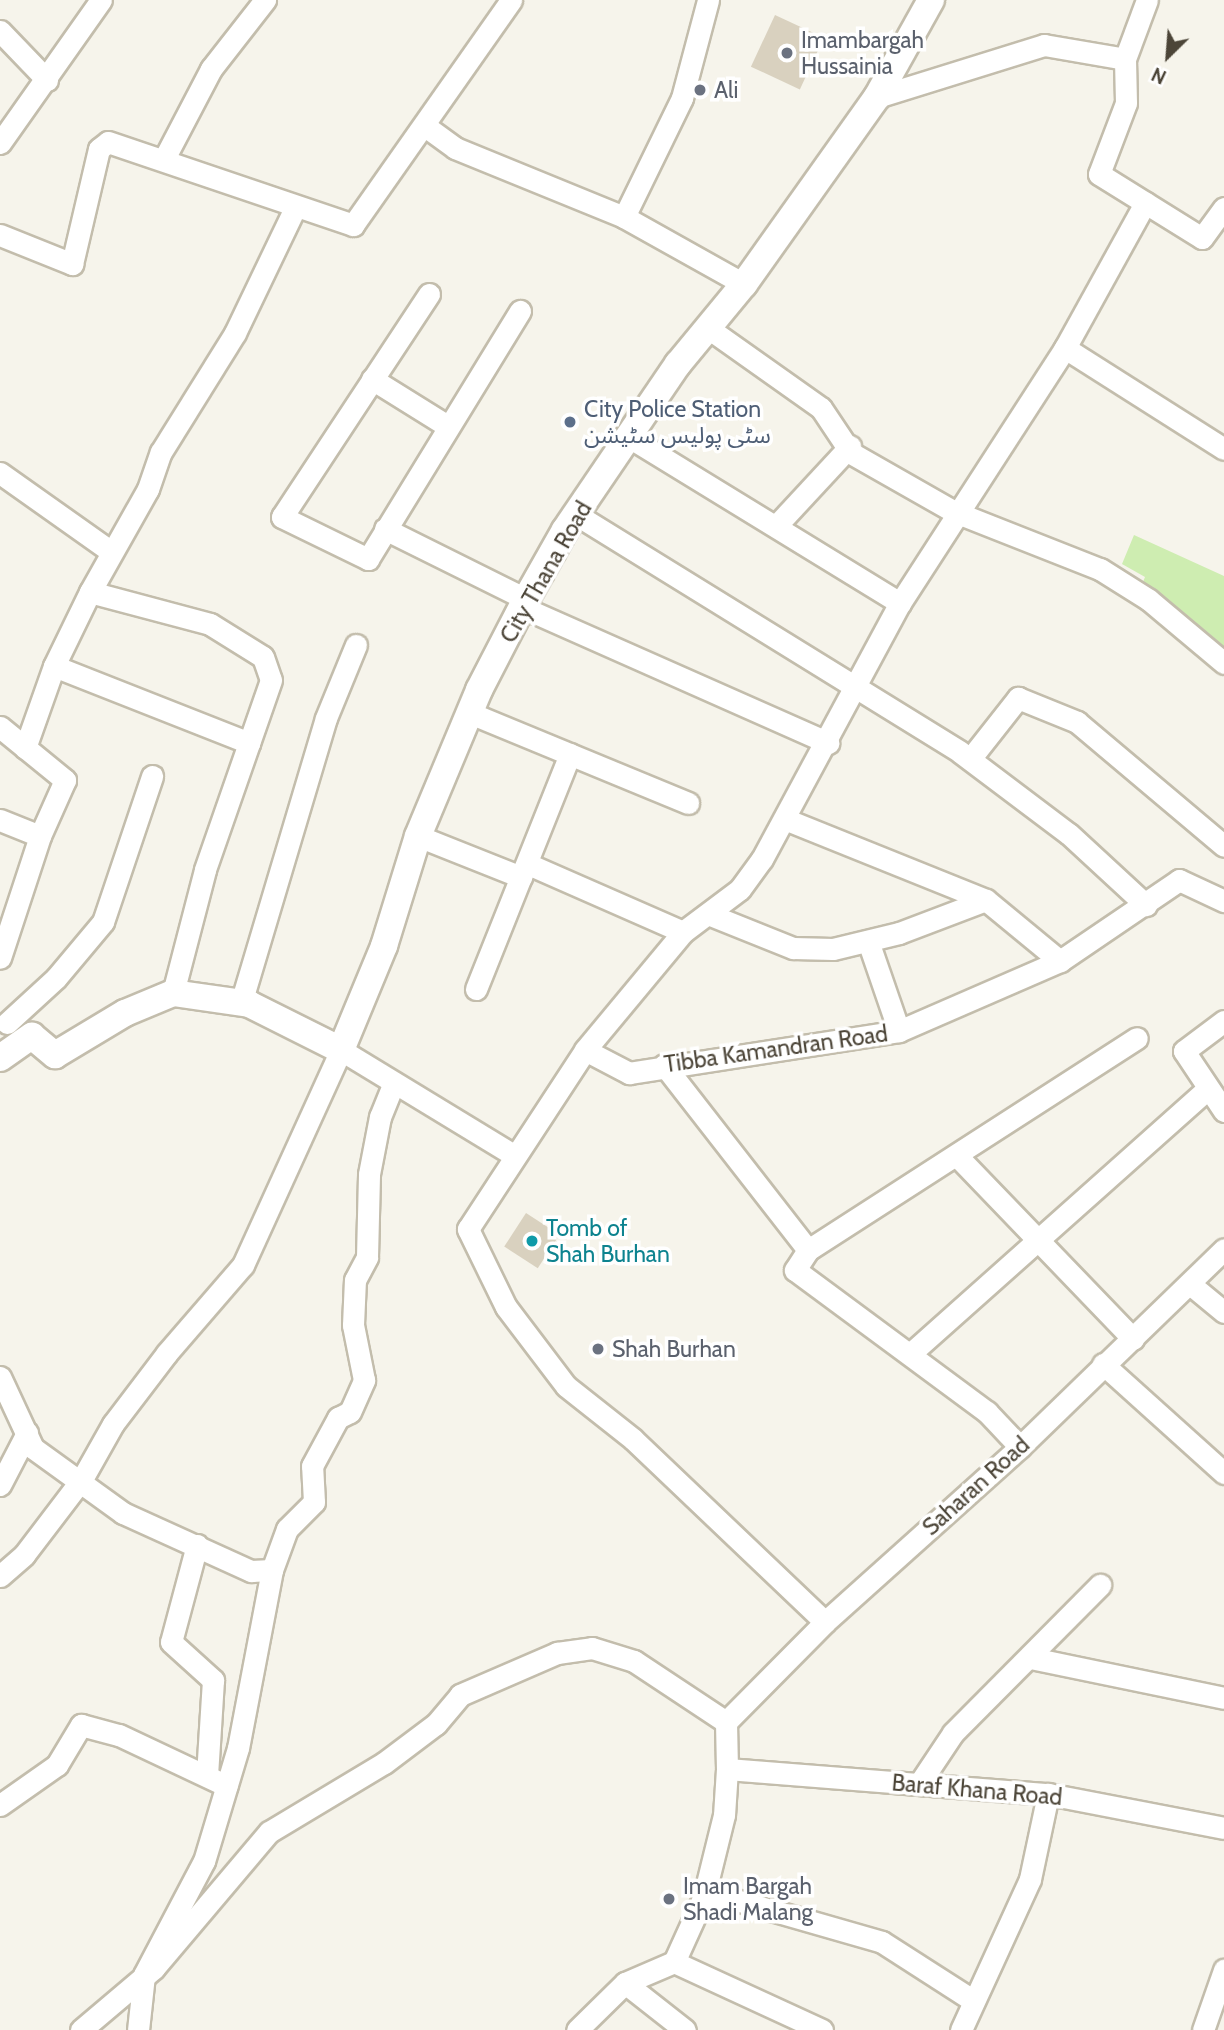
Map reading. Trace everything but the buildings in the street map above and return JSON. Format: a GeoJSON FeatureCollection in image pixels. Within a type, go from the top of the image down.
{"type":"FeatureCollection","features":[{"type":"Feature","properties":{"kind":"street"},"geometry":{"type":"LineString","coordinates":[[0,143],[102,0]]}},
{"type":"Feature","properties":{"kind":"street"},"geometry":{"type":"LineString","coordinates":[[164,159],[211,69],[265,0]]}},
{"type":"Feature","properties":{"kind":"street"},"geometry":{"type":"LineString","coordinates":[[0,235],[72,264],[103,143],[164,159],[295,208],[353,225],[425,126],[510,0]]}},
{"type":"Feature","properties":{"kind":"street"},"geometry":{"type":"LineString","coordinates":[[624,217],[682,99],[708,0]]}},
{"type":"Feature","properties":{"kind":"street","name":"City Thana Road"},"geometry":{"type":"LineString","coordinates":[[341,1050],[384,946],[418,836],[470,713],[525,603],[577,514],[629,438],[708,327],[744,284],[877,97],[931,0]]}},
{"type":"Feature","properties":{"kind":"street"},"geometry":{"type":"LineString","coordinates":[[1147,0],[1125,59],[1126,103],[1099,174],[1202,238],[1224,208]]}},
{"type":"Feature","properties":{"kind":"street"},"geometry":{"type":"LineString","coordinates":[[0,31],[47,80]]}},
{"type":"Feature","properties":{"kind":"street"},"geometry":{"type":"LineString","coordinates":[[877,97],[1044,45],[1125,59]]}},
{"type":"Feature","properties":{"kind":"street"},"geometry":{"type":"LineString","coordinates":[[425,126],[455,148],[624,217],[744,284]]}},
{"type":"Feature","properties":{"kind":"street"},"geometry":{"type":"LineString","coordinates":[[824,1622],[633,1439],[566,1386],[506,1307],[468,1229],[512,1154],[585,1050],[683,932],[740,889],[787,820],[900,603],[955,512],[1065,348],[1145,202]]}},
{"type":"Feature","properties":{"kind":"street"},"geometry":{"type":"LineString","coordinates":[[25,748],[54,666],[110,551],[148,489],[161,452],[235,333],[295,208]]}},
{"type":"Feature","properties":{"kind":"street"},"geometry":{"type":"LineString","coordinates":[[429,294],[282,517],[368,559],[446,425],[520,310]]}},
{"type":"Feature","properties":{"kind":"street"},"geometry":{"type":"LineString","coordinates":[[708,327],[821,408],[850,446],[851,453],[955,512],[1100,569],[1149,600],[1224,663]]}},
{"type":"Feature","properties":{"kind":"street"},"geometry":{"type":"LineString","coordinates":[[1065,348],[1224,448]]}},
{"type":"Feature","properties":{"kind":"street"},"geometry":{"type":"LineString","coordinates":[[372,379],[446,425]]}},
{"type":"Feature","properties":{"kind":"street"},"geometry":{"type":"LineString","coordinates":[[629,438],[900,603]]}},
{"type":"Feature","properties":{"kind":"street"},"geometry":{"type":"LineString","coordinates":[[776,526],[850,446]]}},
{"type":"Feature","properties":{"kind":"street"},"geometry":{"type":"LineString","coordinates":[[0,473],[110,551]]}},
{"type":"Feature","properties":{"kind":"street"},"geometry":{"type":"LineString","coordinates":[[577,514],[970,759],[1069,834],[1146,905]]}},
{"type":"Feature","properties":{"kind":"street"},"geometry":{"type":"LineString","coordinates":[[385,529],[525,603],[828,743]]}},
{"type":"Feature","properties":{"kind":"street"},"geometry":{"type":"LineString","coordinates":[[90,592],[210,624],[263,657],[271,680],[205,870],[173,993]]}},
{"type":"Feature","properties":{"kind":"street"},"geometry":{"type":"LineString","coordinates":[[241,1003],[326,718],[356,645]]}},
{"type":"Feature","properties":{"kind":"street"},"geometry":{"type":"LineString","coordinates":[[54,666],[249,743]]}},
{"type":"Feature","properties":{"kind":"street"},"geometry":{"type":"LineString","coordinates":[[970,759],[1018,698],[1077,722],[1224,846]]}},
{"type":"Feature","properties":{"kind":"street"},"geometry":{"type":"LineString","coordinates":[[470,713],[688,803]]}},
{"type":"Feature","properties":{"kind":"street"},"geometry":{"type":"LineString","coordinates":[[0,727],[65,780],[40,836],[2,950]]}},
{"type":"Feature","properties":{"kind":"street"},"geometry":{"type":"LineString","coordinates":[[475,989],[570,754]]}},
{"type":"Feature","properties":{"kind":"street"},"geometry":{"type":"LineString","coordinates":[[152,775],[103,922],[56,978],[3,1017],[55,1055],[124,1013],[173,993],[241,1003],[341,1050],[512,1154]]}},
{"type":"Feature","properties":{"kind":"street"},"geometry":{"type":"LineString","coordinates":[[0,820],[40,836]]}},
{"type":"Feature","properties":{"kind":"street"},"geometry":{"type":"LineString","coordinates":[[787,820],[986,900],[1060,961]]}},
{"type":"Feature","properties":{"kind":"street"},"geometry":{"type":"LineString","coordinates":[[418,836],[524,871],[683,932]]}},
{"type":"Feature","properties":{"kind":"street","name":"Tibba Kamandran Road"},"geometry":{"type":"LineString","coordinates":[[585,1050],[629,1073],[664,1065],[899,1031],[1060,961],[1180,880],[1222,897]]}},
{"type":"Feature","properties":{"kind":"street"},"geometry":{"type":"LineString","coordinates":[[708,914],[793,948],[833,949],[868,940],[986,900]]}},
{"type":"Feature","properties":{"kind":"street"},"geometry":{"type":"LineString","coordinates":[[868,940],[899,1031]]}},
{"type":"Feature","properties":{"kind":"street"},"geometry":{"type":"LineString","coordinates":[[1224,1020],[1184,1051],[1206,1090],[1224,1111]]}},
{"type":"Feature","properties":{"kind":"street"},"geometry":{"type":"LineString","coordinates":[[0,1058],[32,1036]]}},
{"type":"Feature","properties":{"kind":"street"},"geometry":{"type":"LineString","coordinates":[[1020,1447],[987,1412],[795,1270],[808,1250],[959,1158],[1137,1038]]}},
{"type":"Feature","properties":{"kind":"street"},"geometry":{"type":"LineString","coordinates":[[0,1576],[24,1555],[82,1479],[113,1424],[204,1306],[243,1265],[341,1050]]}},
{"type":"Feature","properties":{"kind":"street"},"geometry":{"type":"LineString","coordinates":[[664,1065],[808,1250]]}},
{"type":"Feature","properties":{"kind":"street"},"geometry":{"type":"LineString","coordinates":[[138,2030],[145,1975],[204,1861],[226,1786],[272,1570],[287,1529],[314,1503],[312,1466],[338,1418],[351,1412],[364,1380],[353,1325],[355,1280],[367,1257],[369,1174],[380,1117],[394,1083]]}},
{"type":"Feature","properties":{"kind":"street"},"geometry":{"type":"LineString","coordinates":[[910,1354],[1206,1090]]}},
{"type":"Feature","properties":{"kind":"street"},"geometry":{"type":"LineString","coordinates":[[959,1158],[1133,1339]]}},
{"type":"Feature","properties":{"kind":"street","name":"Saharan Road"},"geometry":{"type":"LineString","coordinates":[[726,1722],[824,1622],[1020,1447],[1103,1364],[1191,1284],[1224,1249]]}},
{"type":"Feature","properties":{"kind":"street"},"geometry":{"type":"LineString","coordinates":[[1191,1284],[1224,1312]]}},
{"type":"Feature","properties":{"kind":"street"},"geometry":{"type":"LineString","coordinates":[[1103,1364],[1224,1473]]}},
{"type":"Feature","properties":{"kind":"street"},"geometry":{"type":"LineString","coordinates":[[0,1377],[33,1448],[82,1479],[123,1513],[251,1571],[272,1570]]}},
{"type":"Feature","properties":{"kind":"street"},"geometry":{"type":"LineString","coordinates":[[0,1485],[27,1433]]}},
{"type":"Feature","properties":{"kind":"street"},"geometry":{"type":"LineString","coordinates":[[197,1545],[171,1642],[213,1680],[207,1776]]}},
{"type":"Feature","properties":{"kind":"street"},"geometry":{"type":"LineString","coordinates":[[919,1784],[953,1733],[1031,1658],[1100,1586]]}},
{"type":"Feature","properties":{"kind":"street"},"geometry":{"type":"LineString","coordinates":[[81,2030],[145,1975],[269,1832],[384,1763],[436,1724],[460,1695],[557,1653],[592,1648],[634,1661],[726,1722],[727,1769],[724,1815],[704,1896],[674,1962],[625,1983],[577,2030]]}},
{"type":"Feature","properties":{"kind":"street"},"geometry":{"type":"LineString","coordinates":[[1031,1658],[1224,1698]]}},
{"type":"Feature","properties":{"kind":"street"},"geometry":{"type":"LineString","coordinates":[[0,1805],[57,1765],[81,1725],[119,1735],[226,1786]]}},
{"type":"Feature","properties":{"kind":"street","name":"Baraf Khana Road"},"geometry":{"type":"LineString","coordinates":[[727,1769],[1048,1794],[1224,1828]]}},
{"type":"Feature","properties":{"kind":"street"},"geometry":{"type":"LineString","coordinates":[[961,2030],[1030,1879],[1048,1794]]}},
{"type":"Feature","properties":{"kind":"street"},"geometry":{"type":"LineString","coordinates":[[704,1896],[722,1896],[882,1941],[974,2001]]}},
{"type":"Feature","properties":{"kind":"street"},"geometry":{"type":"LineString","coordinates":[[674,1962],[822,2030]]}},
{"type":"Feature","properties":{"kind":"street"},"geometry":{"type":"LineString","coordinates":[[1203,2030],[1224,1970]]}},
{"type":"Feature","properties":{"kind":"street"},"geometry":{"type":"LineString","coordinates":[[625,1983],[664,2019],[685,2030]]}},
{"type":"Feature","properties":{"kind":"green space"},"geometry":{"type":"Polygon","coordinates":[[[1134,535],[1224,576],[1224,663],[1138,594],[1145,577],[1122,564],[1134,535]]]}},
{"type":"Feature","properties":{"kind":"place","name":"Imambargah Hussainia"},"geometry":{"type":"Point","coordinates":[787,53]}},
{"type":"Feature","properties":{"kind":"place","name":"Ali"},"geometry":{"type":"Point","coordinates":[700,90]}},
{"type":"Feature","properties":{"kind":"place","name":"City Police Station سٹی پولیس سٹیشن"},"geometry":{"type":"Point","coordinates":[570,422]}},
{"type":"Feature","properties":{"kind":"place","name":"Tomb of Shah Burhan"},"geometry":{"type":"Point","coordinates":[532,1241]}},
{"type":"Feature","properties":{"kind":"place","name":"Shah Burhan"},"geometry":{"type":"Point","coordinates":[598,1349]}},
{"type":"Feature","properties":{"kind":"place","name":"Imam Bargah Shadi Malang"},"geometry":{"type":"Point","coordinates":[669,1899]}}]}
